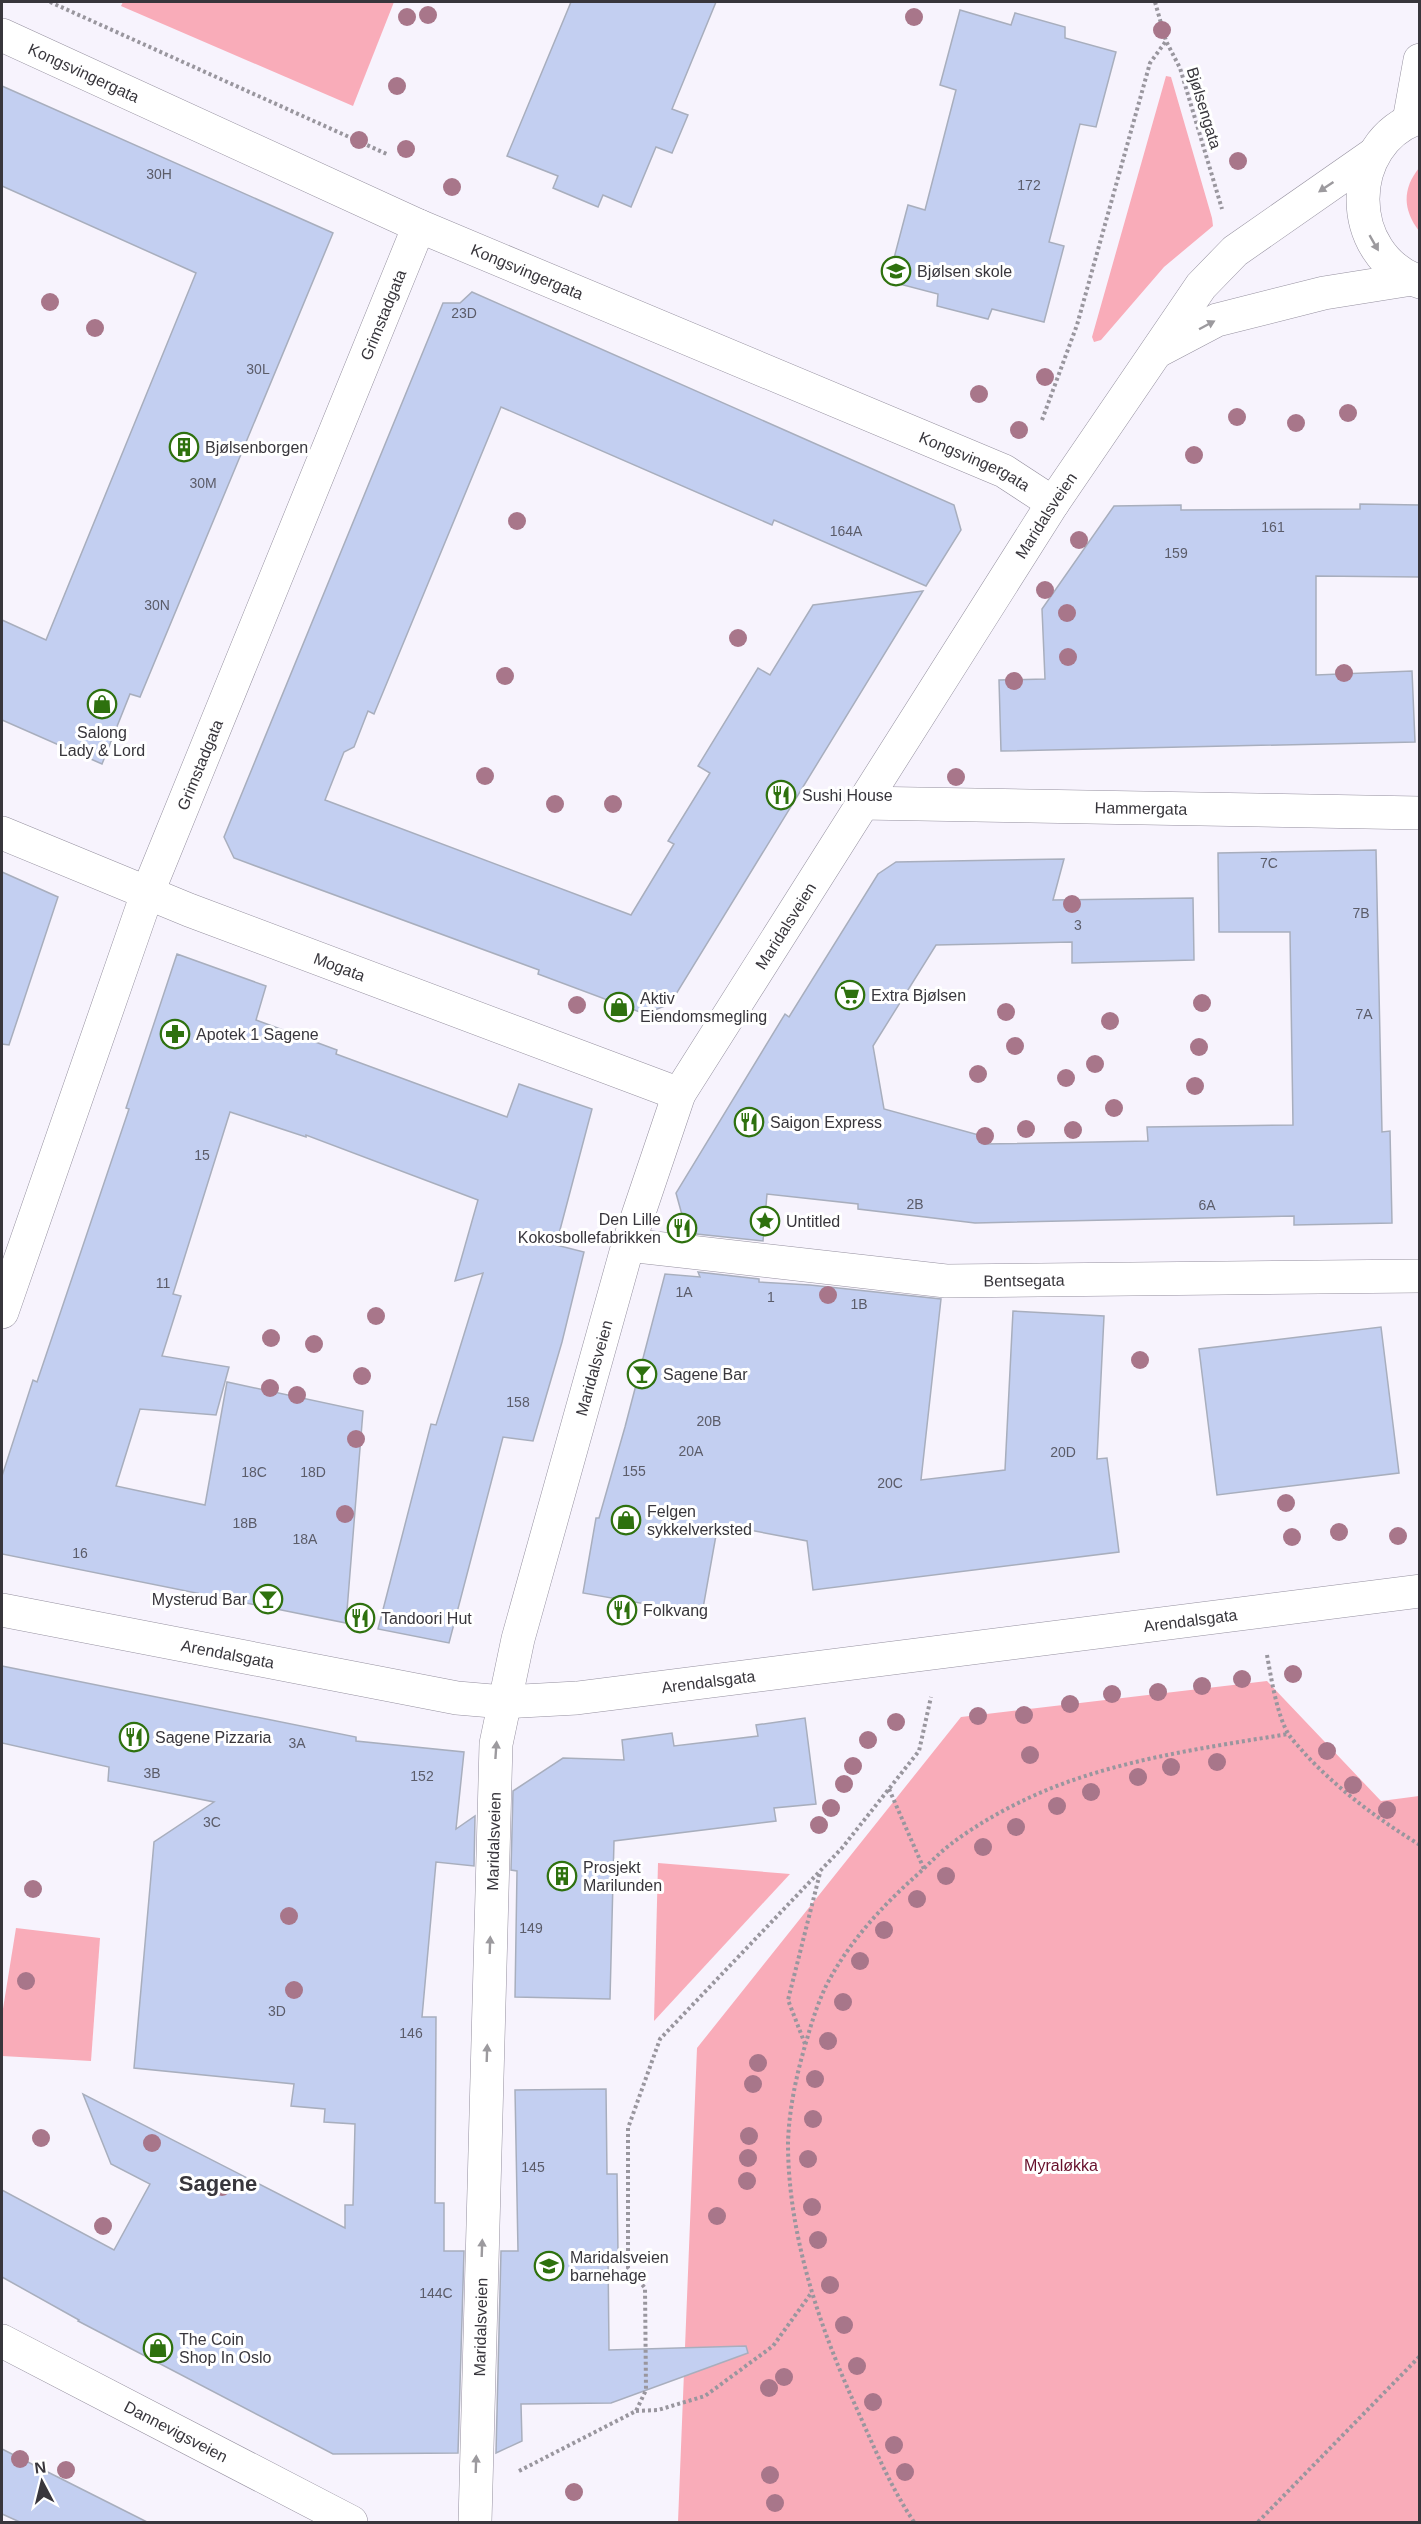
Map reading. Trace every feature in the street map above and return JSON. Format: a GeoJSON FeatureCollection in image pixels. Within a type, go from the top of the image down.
{"type":"FeatureCollection","features":[{"type":"Feature","properties":{"kind":"street","name":"Kongsvingergata"},"geometry":{"type":"LineString","coordinates":[[2,35],[419,226],[1004,471],[1053,503]]}},
{"type":"Feature","properties":{"kind":"street"},"geometry":{"type":"LineString","coordinates":[[1416,281],[1391,266],[1375,247],[1365,225],[1361,201],[1364,176],[1374,154],[1389,135],[1414,119],[1419,60]]}},
{"type":"Feature","properties":{"kind":"street","name":"Maridalsveien"},"geometry":{"type":"LineString","coordinates":[[475,2523],[496,1744],[518,1639],[628,1245],[679,1094],[1053,503],[1202,286],[1235,251],[1374,154]]}},
{"type":"Feature","properties":{"kind":"street","name":"Grimstadgata"},"geometry":{"type":"LineString","coordinates":[[2,1312],[147,894],[419,226]]}},
{"type":"Feature","properties":{"kind":"street","name":"Maridalsveien"},"geometry":{"type":"LineString","coordinates":[[1156,352],[1217,320],[1324,293],[1416,281]]}},
{"type":"Feature","properties":{"kind":"street","name":"Hammergata"},"geometry":{"type":"LineString","coordinates":[[862,803],[1419,813]]}},
{"type":"Feature","properties":{"kind":"street","name":"Mogata"},"geometry":{"type":"LineString","coordinates":[[2,833],[147,894],[679,1094]]}},
{"type":"Feature","properties":{"kind":"street","name":"Bentsegata"},"geometry":{"type":"LineString","coordinates":[[628,1245],[946,1281],[1419,1276]]}},
{"type":"Feature","properties":{"kind":"street","name":"Arendalsgata"},"geometry":{"type":"LineString","coordinates":[[2,1610],[457,1698],[504,1702],[577,1698],[1419,1591]]}},
{"type":"Feature","properties":{"kind":"street","name":"Dannevigsveien"},"geometry":{"type":"LineString","coordinates":[[2,2341],[351,2523]]}},
{"type":"Feature","properties":{"kind":"path"},"geometry":{"type":"LineString","coordinates":[[50,2],[389,155]]}},
{"type":"Feature","properties":{"kind":"path","name":"Bjølsengata"},"geometry":{"type":"LineString","coordinates":[[1155,2],[1166,41],[1180,68],[1223,212]]}},
{"type":"Feature","properties":{"kind":"path"},"geometry":{"type":"LineString","coordinates":[[1042,420],[1077,325],[1150,63],[1166,41]]}},
{"type":"Feature","properties":{"kind":"path"},"geometry":{"type":"LineString","coordinates":[[1267,1654],[1274,1692],[1288,1734],[1320,1770],[1341,1789],[1385,1824],[1419,1845]]}},
{"type":"Feature","properties":{"kind":"path"},"geometry":{"type":"LineString","coordinates":[[636,2411],[646,2390],[645,2288],[628,2268],[628,2128],[660,2039],[820,1871],[889,1789],[919,1751],[931,1696]]}},
{"type":"Feature","properties":{"kind":"path"},"geometry":{"type":"LineString","coordinates":[[914,2523],[886,2475],[844,2381],[813,2292],[798,2230],[791,2187],[788,2142],[793,2102],[806,2045],[826,1987],[848,1950],[880,1909],[959,1839],[1003,1812],[1052,1788],[1128,1763],[1173,1753],[1288,1734]]}},
{"type":"Feature","properties":{"kind":"path"},"geometry":{"type":"LineString","coordinates":[[889,1789],[924,1869]]}},
{"type":"Feature","properties":{"kind":"path"},"geometry":{"type":"LineString","coordinates":[[806,2045],[788,2000],[820,1871]]}},
{"type":"Feature","properties":{"kind":"path"},"geometry":{"type":"LineString","coordinates":[[512,2474],[636,2411],[658,2410],[705,2396],[773,2346],[813,2292]]}},
{"type":"Feature","properties":{"kind":"path"},"geometry":{"type":"LineString","coordinates":[[1258,2523],[1419,2356]]}},
{"type":"Feature","properties":{"kind":"green space"},"geometry":{"type":"Polygon","coordinates":[[[123,2],[394,2],[353,106],[121,6],[123,2]]]}},
{"type":"Feature","properties":{"kind":"green space"},"geometry":{"type":"Polygon","coordinates":[[[1166,76],[1171,77],[1213,226],[1164,267],[1101,340],[1094,342],[1092,337],[1166,76]]]}},
{"type":"Feature","properties":{"kind":"green space"},"geometry":{"type":"Polygon","coordinates":[[[1419,168],[1419,231],[1407,207],[1407,192],[1419,168]]]}},
{"type":"Feature","properties":{"kind":"green space","name":"Myraløkka"},"geometry":{"type":"Polygon","coordinates":[[[1267,1681],[1381,1801],[1419,1796],[1419,2522],[678,2522],[697,2048],[961,1717],[1267,1681]]]}},
{"type":"Feature","properties":{"kind":"green space"},"geometry":{"type":"Polygon","coordinates":[[[658,1863],[790,1874],[654,2021],[658,1863]]]}},
{"type":"Feature","properties":{"kind":"green space"},"geometry":{"type":"Polygon","coordinates":[[[16,1928],[100,1938],[91,2061],[2,2056],[2,2015],[16,1928]]]}},
{"type":"Feature","properties":{"kind":"building"},"geometry":{"type":"Polygon","coordinates":[[[571,2],[716,2],[672,109],[688,115],[672,153],[656,147],[631,207],[603,195],[598,207],[553,188],[558,176],[507,156],[571,2]]]}},
{"type":"Feature","properties":{"kind":"building"},"geometry":{"type":"Polygon","coordinates":[[[960,10],[1011,25],[1015,13],[1065,27],[1065,38],[1116,52],[1096,127],[1080,124],[1049,242],[1064,246],[1044,322],[992,309],[988,319],[937,306],[938,294],[888,281],[908,205],[925,210],[956,90],[940,85],[960,10]]]}},
{"type":"Feature","properties":{"kind":"building","name":"Bjølsenborgen"},"geometry":{"type":"Polygon","coordinates":[[[2,86],[333,233],[140,697],[130,694],[102,764],[2,720],[2,620],[46,640],[196,273],[2,186],[2,86]]]}},
{"type":"Feature","properties":{"kind":"building"},"geometry":{"type":"Polygon","coordinates":[[[472,292],[954,505],[961,530],[926,586],[774,520],[772,525],[501,407],[374,714],[368,711],[354,747],[344,752],[325,800],[631,915],[674,844],[668,841],[710,773],[698,766],[758,668],[770,675],[813,605],[923,591],[670,1004],[645,1014],[538,974],[539,970],[234,858],[224,837],[443,303],[460,303],[472,292]]]}},
{"type":"Feature","properties":{"kind":"building"},"geometry":{"type":"Polygon","coordinates":[[[1360,504],[1419,505],[1419,577],[1316,576],[1316,675],[1412,671],[1415,742],[1001,751],[999,680],[1045,679],[1042,609],[1114,506],[1181,505],[1181,510],[1360,509],[1360,504]]]}},
{"type":"Feature","properties":{"kind":"building"},"geometry":{"type":"Polygon","coordinates":[[[1376,850],[1382,1132],[1390,1131],[1392,1223],[1294,1225],[1294,1216],[975,1223],[858,1209],[858,1204],[767,1194],[763,1241],[687,1233],[676,1193],[785,1014],[789,1017],[878,874],[896,862],[1064,859],[1053,900],[1193,898],[1194,960],[1072,963],[1072,942],[936,945],[873,1046],[884,1109],[986,1137],[984,1144],[1148,1141],[1147,1127],[1293,1125],[1290,932],[1219,932],[1218,853],[1376,850]]]}},
{"type":"Feature","properties":{"kind":"building"},"geometry":{"type":"Polygon","coordinates":[[[2,872],[58,897],[9,1045],[2,1044],[2,872]]]}},
{"type":"Feature","properties":{"kind":"building"},"geometry":{"type":"Polygon","coordinates":[[[177,954],[266,986],[256,1020],[337,1050],[336,1054],[507,1117],[519,1084],[592,1109],[556,1245],[584,1252],[562,1342],[533,1441],[503,1437],[449,1643],[378,1629],[431,1424],[436,1425],[483,1273],[455,1281],[478,1200],[306,1135],[306,1137],[230,1112],[173,1294],[181,1296],[162,1356],[229,1367],[216,1415],[140,1409],[116,1486],[205,1505],[227,1382],[363,1411],[346,1623],[2,1554],[2,1476],[33,1380],[37,1382],[129,1109],[126,1108],[177,954]]]}},
{"type":"Feature","properties":{"kind":"building"},"geometry":{"type":"Polygon","coordinates":[[[698,1272],[759,1279],[759,1282],[941,1299],[921,1480],[1005,1470],[1013,1311],[1104,1316],[1097,1459],[1107,1458],[1119,1552],[813,1590],[807,1541],[718,1524],[702,1614],[583,1593],[596,1518],[599,1518],[625,1427],[665,1274],[700,1277],[698,1272]]]}},
{"type":"Feature","properties":{"kind":"building"},"geometry":{"type":"Polygon","coordinates":[[[1381,1327],[1399,1473],[1217,1495],[1199,1349],[1381,1327]]]}},
{"type":"Feature","properties":{"kind":"building"},"geometry":{"type":"Polygon","coordinates":[[[2,1666],[356,1737],[356,1741],[464,1752],[456,1829],[475,1816],[474,1866],[436,1862],[422,2017],[436,2017],[435,2203],[444,2203],[444,2251],[464,2251],[458,2453],[333,2454],[78,2321],[2,2277],[2,2190],[114,2250],[150,2184],[111,2164],[83,2094],[345,2228],[345,2205],[353,2205],[355,2124],[324,2122],[325,2109],[291,2106],[294,2084],[134,2068],[154,1842],[214,1802],[108,1781],[109,1767],[2,1743],[2,1666]]]}},
{"type":"Feature","properties":{"kind":"building","name":"Prosjekt Marilunden"},"geometry":{"type":"Polygon","coordinates":[[[805,1718],[816,1804],[774,1808],[776,1821],[614,1841],[610,1999],[515,1997],[517,1871],[511,1870],[513,1791],[563,1758],[624,1760],[622,1740],[672,1733],[674,1746],[758,1736],[756,1725],[805,1718]]]}},
{"type":"Feature","properties":{"kind":"building"},"geometry":{"type":"Polygon","coordinates":[[[606,2089],[607,2174],[617,2174],[618,2254],[608,2254],[609,2350],[746,2346],[748,2353],[611,2403],[521,2404],[522,2441],[496,2453],[501,2251],[518,2251],[515,2090],[606,2089]]]}},
{"type":"Feature","properties":{"kind":"building"},"geometry":{"type":"Polygon","coordinates":[[[2,2449],[149,2523],[22,2523],[2,2514],[2,2449]]]}},
{"type":"Feature","properties":{"kind":"place","name":"Bjølsen skole"},"geometry":{"type":"Point","coordinates":[896,271]}},
{"type":"Feature","properties":{"kind":"place","name":"Bjølsenborgen"},"geometry":{"type":"Point","coordinates":[184,447]}},
{"type":"Feature","properties":{"kind":"place","name":"Salong Lady & Lord"},"geometry":{"type":"Point","coordinates":[102,704]}},
{"type":"Feature","properties":{"kind":"place","name":"Sushi House"},"geometry":{"type":"Point","coordinates":[781,795]}},
{"type":"Feature","properties":{"kind":"place","name":"Extra Bjølsen"},"geometry":{"type":"Point","coordinates":[850,995]}},
{"type":"Feature","properties":{"kind":"place","name":"Aktiv Eiendomsmegling"},"geometry":{"type":"Point","coordinates":[619,1007]}},
{"type":"Feature","properties":{"kind":"place","name":"Apotek 1 Sagene"},"geometry":{"type":"Point","coordinates":[175,1034]}},
{"type":"Feature","properties":{"kind":"place","name":"Saigon Express"},"geometry":{"type":"Point","coordinates":[749,1122]}},
{"type":"Feature","properties":{"kind":"place","name":"Untitled"},"geometry":{"type":"Point","coordinates":[765,1221]}},
{"type":"Feature","properties":{"kind":"place","name":"Den Lille Kokosbollefabrikken"},"geometry":{"type":"Point","coordinates":[682,1228]}},
{"type":"Feature","properties":{"kind":"place","name":"Sagene Bar"},"geometry":{"type":"Point","coordinates":[642,1374]}},
{"type":"Feature","properties":{"kind":"place","name":"Felgen sykkelverksted"},"geometry":{"type":"Point","coordinates":[626,1520]}},
{"type":"Feature","properties":{"kind":"place","name":"Mysterud Bar"},"geometry":{"type":"Point","coordinates":[268,1599]}},
{"type":"Feature","properties":{"kind":"place","name":"Folkvang"},"geometry":{"type":"Point","coordinates":[622,1610]}},
{"type":"Feature","properties":{"kind":"place","name":"Tandoori Hut"},"geometry":{"type":"Point","coordinates":[360,1618]}},
{"type":"Feature","properties":{"kind":"place","name":"Sagene Pizzaria"},"geometry":{"type":"Point","coordinates":[134,1737]}},
{"type":"Feature","properties":{"kind":"place","name":"Prosjekt Marilunden"},"geometry":{"type":"Point","coordinates":[562,1876]}},
{"type":"Feature","properties":{"kind":"place","name":"Maridalsveien barnehage"},"geometry":{"type":"Point","coordinates":[549,2266]}},
{"type":"Feature","properties":{"kind":"place","name":"The Coin Shop In Oslo"},"geometry":{"type":"Point","coordinates":[158,2348]}},
{"type":"Feature","properties":{"kind":"district","name":"Sagene"},"geometry":{"type":"Point","coordinates":[218,2183]}}]}
